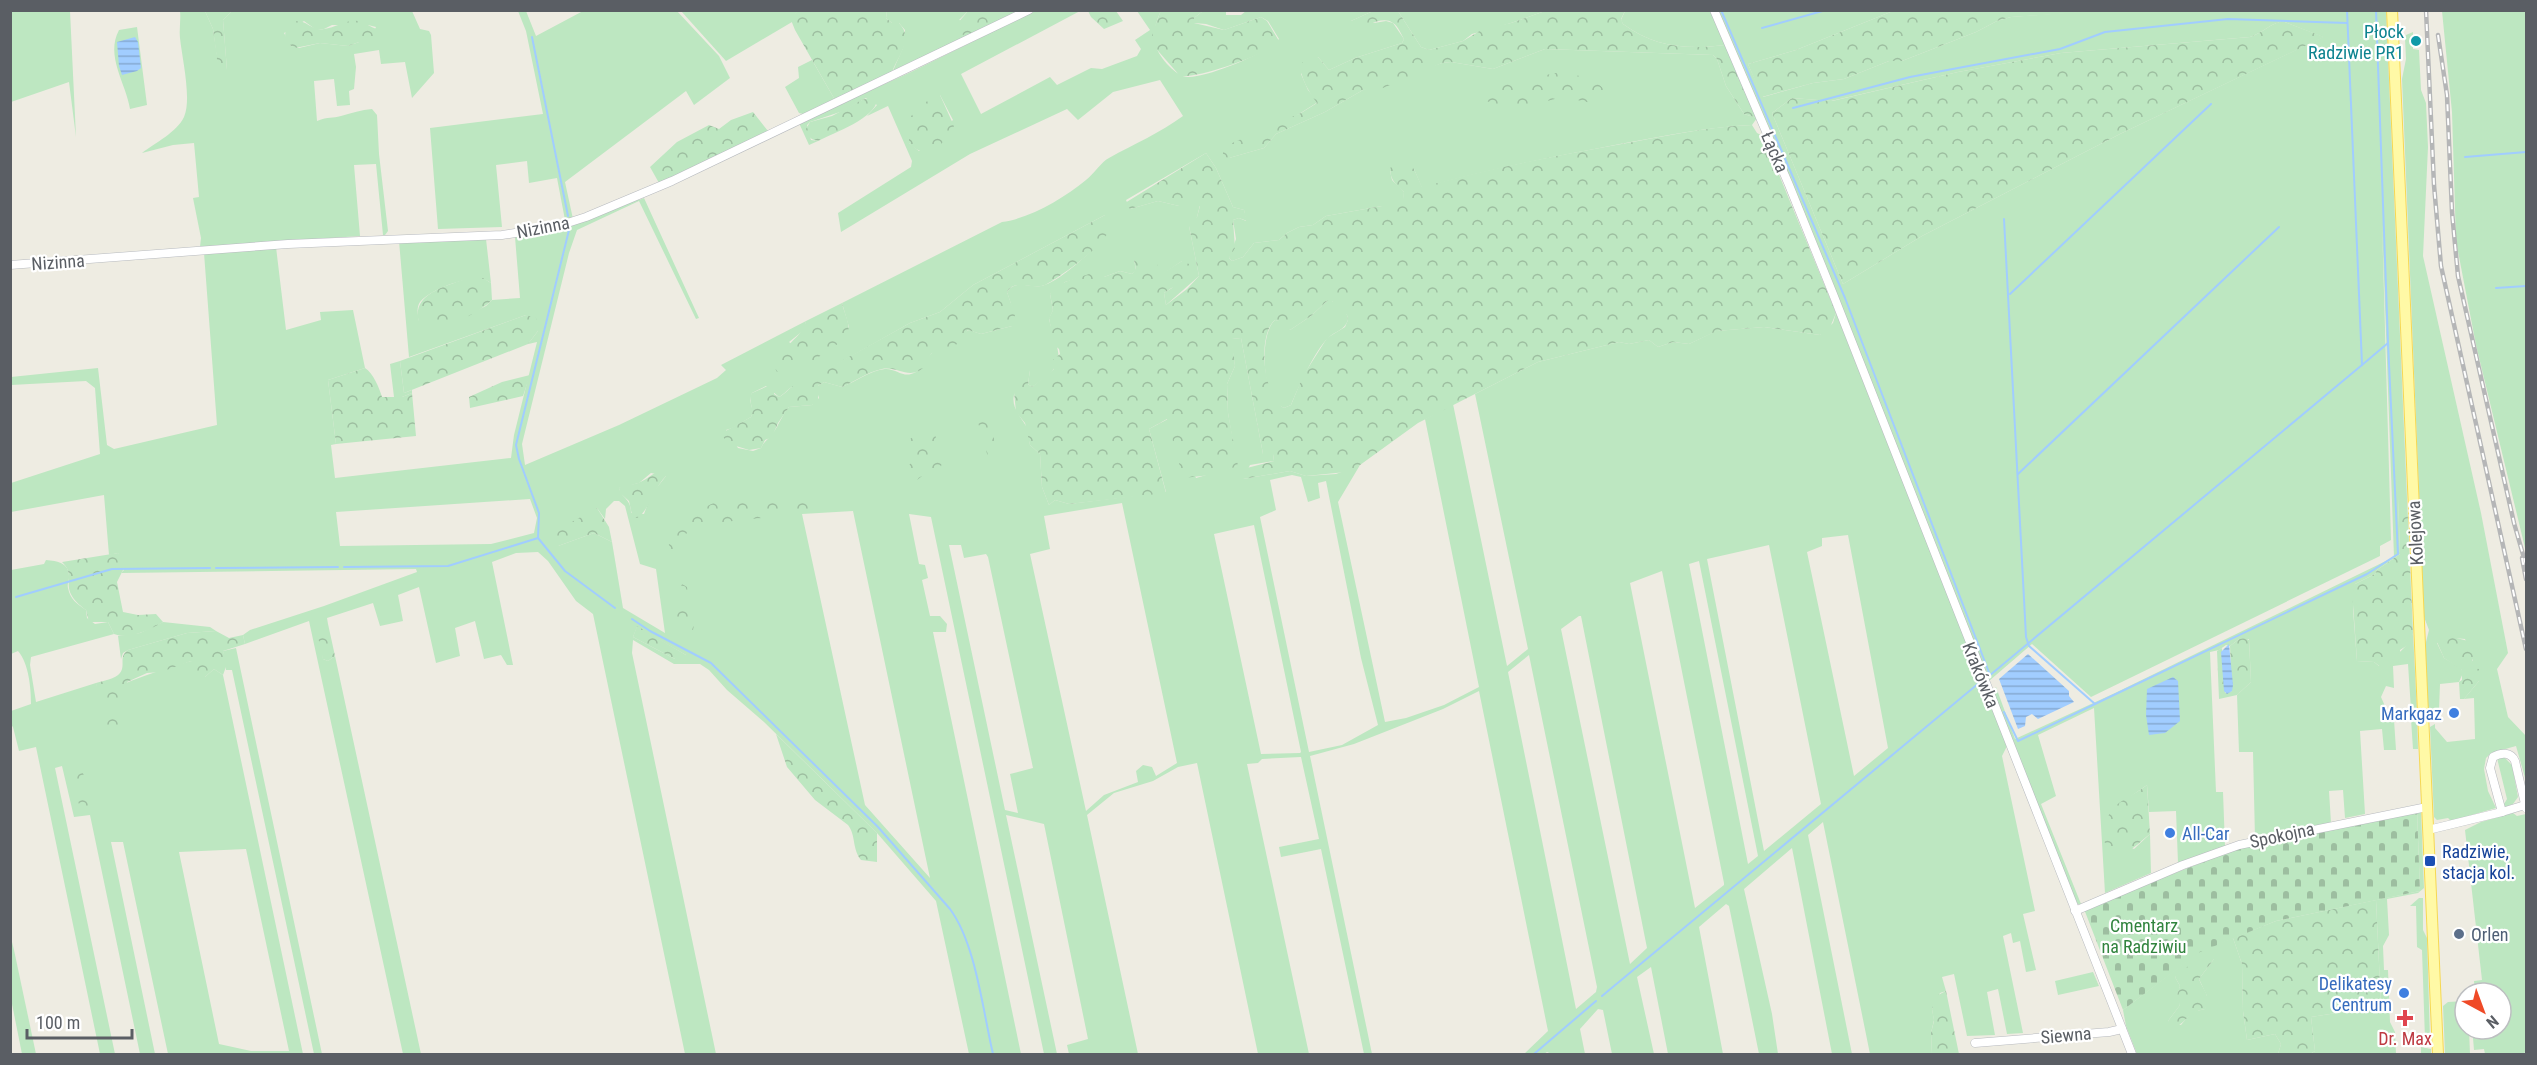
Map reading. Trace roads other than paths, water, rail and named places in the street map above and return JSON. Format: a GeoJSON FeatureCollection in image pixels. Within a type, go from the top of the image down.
{"type":"FeatureCollection","features":[{"type":"Feature","properties":{"kind":"main road","name":"Kolejowa"},"geometry":{"type":"LineString","coordinates":[[2392,10],[2438,1054]]}},
{"type":"Feature","properties":{"kind":"street","name":"Nizinna"},"geometry":{"type":"LineString","coordinates":[[10,265],[288,244],[502,235],[555,227],[586,217],[672,181],[1029,10]]}},
{"type":"Feature","properties":{"kind":"street","name":"Łącka"},"geometry":{"type":"LineString","coordinates":[[1714,10],[1833,294]]}},
{"type":"Feature","properties":{"kind":"street","name":"Krakówka"},"geometry":{"type":"LineString","coordinates":[[1833,294],[2132,1054]]}},
{"type":"Feature","properties":{"kind":"street"},"geometry":{"type":"LineString","coordinates":[[2428,830],[2502,812],[2526,806],[2515,761],[2510,755],[2502,753],[2493,757],[2490,764],[2502,812]]}},
{"type":"Feature","properties":{"kind":"street","name":"Spokojna"},"geometry":{"type":"LineString","coordinates":[[2075,910],[2183,865],[2239,845],[2427,807]]}},
{"type":"Feature","properties":{"kind":"street","name":"Siewna"},"geometry":{"type":"LineString","coordinates":[[1975,1043],[2115,1032],[2122,1029]]}},
{"type":"Feature","properties":{"kind":"water"},"geometry":{"type":"Polygon","coordinates":[[[135,37],[138,42],[141,68],[122,75],[117,42],[135,37]]]}},
{"type":"Feature","properties":{"kind":"water"},"geometry":{"type":"Polygon","coordinates":[[[2229,644],[2233,685],[2232,691],[2227,694],[2224,691],[2221,652],[2229,644]]]}},
{"type":"Feature","properties":{"kind":"water"},"geometry":{"type":"Polygon","coordinates":[[[2028,654],[2069,691],[2069,696],[2074,702],[2038,719],[2032,714],[2026,717],[2025,726],[2018,729],[1999,679],[2028,654]]]}},
{"type":"Feature","properties":{"kind":"water"},"geometry":{"type":"Polygon","coordinates":[[[2173,677],[2178,681],[2180,721],[2165,733],[2149,735],[2146,715],[2147,689],[2173,677]]]}},
{"type":"Feature","properties":{"kind":"waterway"},"geometry":{"type":"LineString","coordinates":[[1721,10],[1845,298],[1990,675]]}},
{"type":"Feature","properties":{"kind":"waterway"},"geometry":{"type":"LineString","coordinates":[[1762,28],[1826,10]]}},
{"type":"Feature","properties":{"kind":"waterway"},"geometry":{"type":"LineString","coordinates":[[1989,676],[2362,365],[2347,10]]}},
{"type":"Feature","properties":{"kind":"waterway"},"geometry":{"type":"LineString","coordinates":[[2376,10],[2388,343]]}},
{"type":"Feature","properties":{"kind":"waterway"},"geometry":{"type":"LineString","coordinates":[[1793,108],[1910,77],[2060,49],[2105,32],[2228,19],[2347,23]]}},
{"type":"Feature","properties":{"kind":"waterway"},"geometry":{"type":"LineString","coordinates":[[532,37],[568,216]]}},
{"type":"Feature","properties":{"kind":"waterway"},"geometry":{"type":"LineString","coordinates":[[2010,294],[2211,104]]}},
{"type":"Feature","properties":{"kind":"waterway"},"geometry":{"type":"LineString","coordinates":[[2465,157],[2526,152]]}},
{"type":"Feature","properties":{"kind":"waterway"},"geometry":{"type":"LineString","coordinates":[[2004,219],[2026,637],[2029,646],[2095,704],[2018,741],[2004,712]]}},
{"type":"Feature","properties":{"kind":"waterway"},"geometry":{"type":"LineString","coordinates":[[2018,474],[2279,227]]}},
{"type":"Feature","properties":{"kind":"waterway"},"geometry":{"type":"LineString","coordinates":[[538,538],[539,513],[516,445],[569,230]]}},
{"type":"Feature","properties":{"kind":"waterway"},"geometry":{"type":"LineString","coordinates":[[2496,288],[2526,286]]}},
{"type":"Feature","properties":{"kind":"waterway"},"geometry":{"type":"LineString","coordinates":[[2095,704],[2367,574],[2398,554],[2388,343],[2362,365]]}},
{"type":"Feature","properties":{"kind":"waterway"},"geometry":{"type":"LineString","coordinates":[[344,567],[448,566],[538,538],[565,571],[615,608]]}},
{"type":"Feature","properties":{"kind":"waterway"},"geometry":{"type":"LineString","coordinates":[[216,568],[338,567]]}},
{"type":"Feature","properties":{"kind":"waterway"},"geometry":{"type":"LineString","coordinates":[[16,597],[112,569],[210,568]]}},
{"type":"Feature","properties":{"kind":"waterway"},"geometry":{"type":"LineString","coordinates":[[632,619],[711,663],[878,827],[950,909],[959,924],[972,959],[993,1054]]}},
{"type":"Feature","properties":{"kind":"waterway"},"geometry":{"type":"LineString","coordinates":[[1602,996],[1979,683]]}},
{"type":"Feature","properties":{"kind":"waterway"},"geometry":{"type":"LineString","coordinates":[[1534,1054],[1596,1001]]}},
{"type":"Feature","properties":{"kind":"railway"},"geometry":{"type":"LineString","coordinates":[[2426,10],[2434,185],[2441,266],[2526,649]]}},
{"type":"Feature","properties":{"kind":"railway"},"geometry":{"type":"LineString","coordinates":[[2438,35],[2447,95],[2452,212],[2458,276],[2514,523],[2526,565]]}},
{"type":"Feature","properties":{"kind":"railway"},"geometry":{"type":"LineString","coordinates":[[2522,558],[2526,579]]}},
{"type":"Feature","properties":{"kind":"place","name":"Płock Radziwie PR1"},"geometry":{"type":"Point","coordinates":[2416,41]}},
{"type":"Feature","properties":{"kind":"place","name":"Markgaz"},"geometry":{"type":"Point","coordinates":[2454,713]}},
{"type":"Feature","properties":{"kind":"place","name":"All-Car"},"geometry":{"type":"Point","coordinates":[2170,833]}},
{"type":"Feature","properties":{"kind":"place","name":"Radziwie, stacja kol."},"geometry":{"type":"Point","coordinates":[2430,861]}},
{"type":"Feature","properties":{"kind":"place","name":"Orlen"},"geometry":{"type":"Point","coordinates":[2459,934]}},
{"type":"Feature","properties":{"kind":"place","name":"Delikatesy Centrum"},"geometry":{"type":"Point","coordinates":[2404,993]}},
{"type":"Feature","properties":{"kind":"place","name":"Dr. Max"},"geometry":{"type":"Point","coordinates":[2405,1018]}},
{"type":"Feature","properties":{"kind":"park label","name":"Cmentarz na Radziwiu"},"geometry":{"type":"Point","coordinates":[2144,935]}}]}
